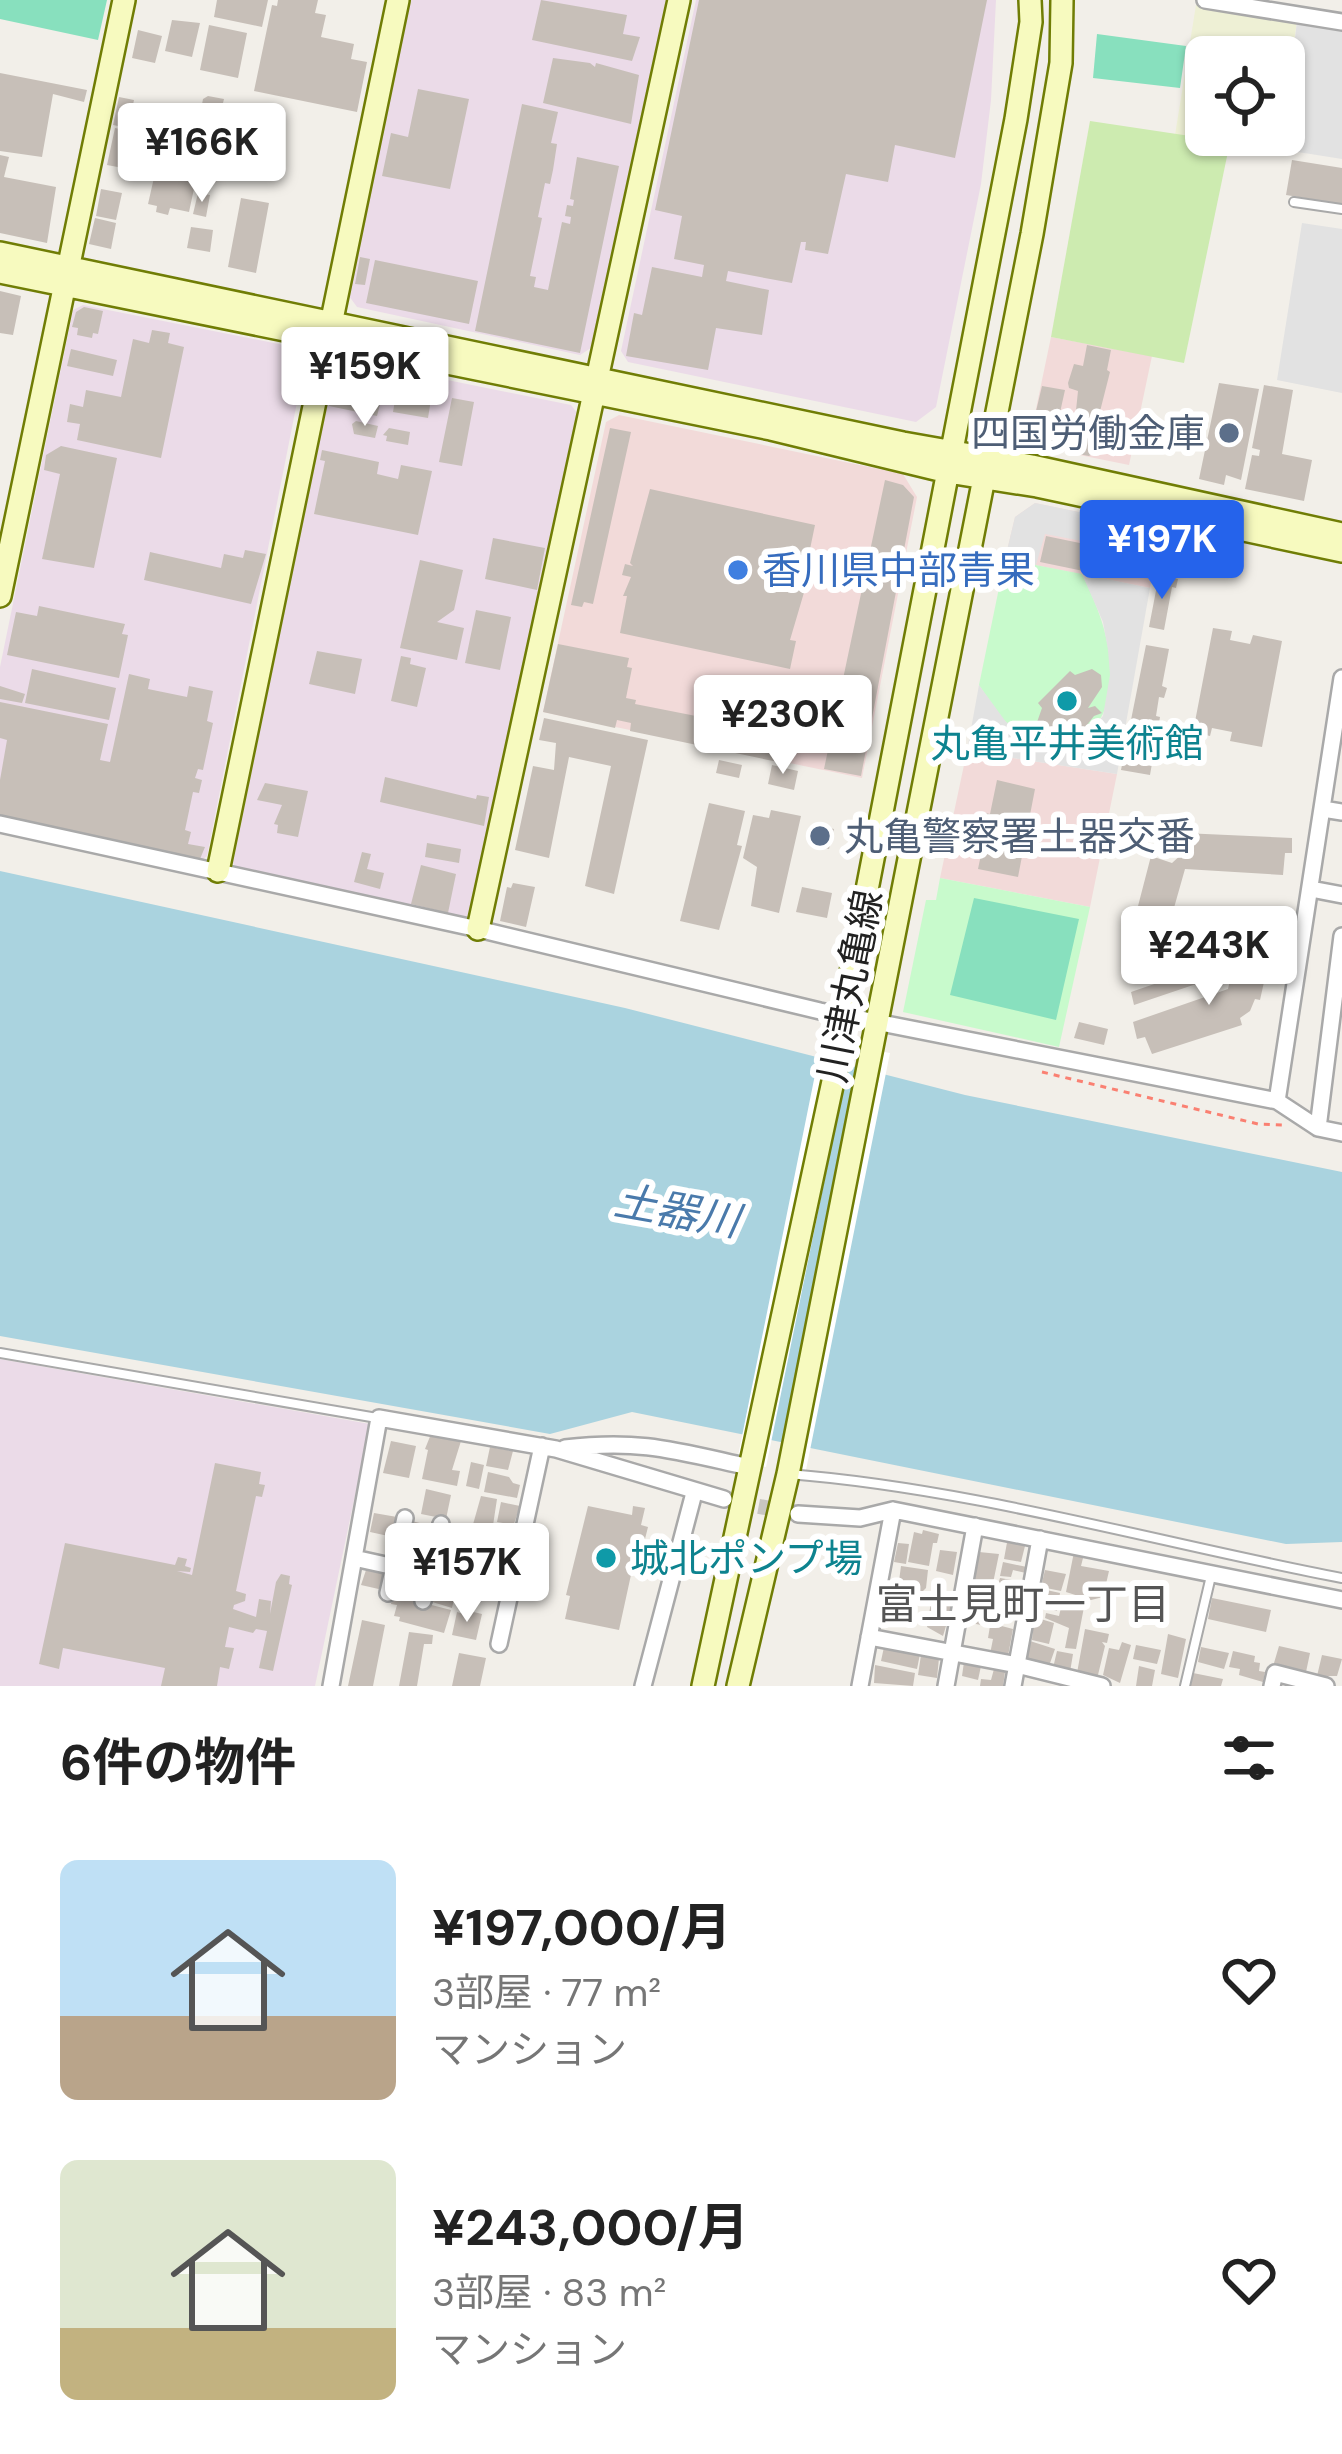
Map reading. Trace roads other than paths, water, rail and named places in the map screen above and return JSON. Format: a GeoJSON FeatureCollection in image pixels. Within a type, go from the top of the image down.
{"type":"FeatureCollection","features":[{"type":"Feature","properties":{"kind":"street"},"geometry":{"type":"LineString","coordinates":[[0,596],[124,0]]}},
{"type":"Feature","properties":{"kind":"street"},"geometry":{"type":"LineString","coordinates":[[218,872],[398,0]]}},
{"type":"Feature","properties":{"kind":"street"},"geometry":{"type":"LineString","coordinates":[[478,929],[680,0]]}},
{"type":"Feature","properties":{"kind":"street","name":"川津丸亀線"},"geometry":{"type":"LineString","coordinates":[[703,1686],[841,1044],[1016,119],[1030,0]]}},
{"type":"Feature","properties":{"kind":"street","name":"川津丸亀線"},"geometry":{"type":"LineString","coordinates":[[738,1686],[788,1474],[1049,146],[1061,63],[1061,0]]}},
{"type":"Feature","properties":{"kind":"street"},"geometry":{"type":"LineString","coordinates":[[1205,0],[1342,22]]}},
{"type":"Feature","properties":{"kind":"street"},"geometry":{"type":"LineString","coordinates":[[0,253],[66,277]]}},
{"type":"Feature","properties":{"kind":"street"},"geometry":{"type":"LineString","coordinates":[[0,272],[66,277],[332,329],[771,429],[1342,534]]}},
{"type":"Feature","properties":{"kind":"street"},"geometry":{"type":"LineString","coordinates":[[986,468],[1342,551]]}},
{"type":"Feature","properties":{"kind":"street"},"geometry":{"type":"LineString","coordinates":[[1277,1100],[1342,678]]}},
{"type":"Feature","properties":{"kind":"street"},"geometry":{"type":"LineString","coordinates":[[1323,809],[1342,812]]}},
{"type":"Feature","properties":{"kind":"street"},"geometry":{"type":"LineString","coordinates":[[0,824],[845,1016],[1277,1100],[1318,1128],[1342,1133]]}},
{"type":"Feature","properties":{"kind":"street"},"geometry":{"type":"LineString","coordinates":[[1311,889],[1342,895]]}},
{"type":"Feature","properties":{"kind":"street"},"geometry":{"type":"LineString","coordinates":[[1318,1128],[1336,1026],[1342,936]]}},
{"type":"Feature","properties":{"kind":"street"},"geometry":{"type":"LineString","coordinates":[[331,1686],[380,1418],[549,1448],[724,1499]]}},
{"type":"Feature","properties":{"kind":"street"},"geometry":{"type":"LineString","coordinates":[[549,1448],[652,1444],[748,1467]]}},
{"type":"Feature","properties":{"kind":"street"},"geometry":{"type":"LineString","coordinates":[[499,1644],[549,1448]]}},
{"type":"Feature","properties":{"kind":"street"},"geometry":{"type":"LineString","coordinates":[[643,1686],[694,1493]]}},
{"type":"Feature","properties":{"kind":"street"},"geometry":{"type":"LineString","coordinates":[[860,1686],[893,1510]]}},
{"type":"Feature","properties":{"kind":"street"},"geometry":{"type":"LineString","coordinates":[[798,1514],[860,1517],[893,1510],[1342,1600]]}},
{"type":"Feature","properties":{"kind":"street"},"geometry":{"type":"LineString","coordinates":[[388,1593],[405,1518]]}},
{"type":"Feature","properties":{"kind":"street"},"geometry":{"type":"LineString","coordinates":[[423,1601],[440,1524]]}},
{"type":"Feature","properties":{"kind":"street"},"geometry":{"type":"LineString","coordinates":[[946,1686],[975,1526]]}},
{"type":"Feature","properties":{"kind":"street"},"geometry":{"type":"LineString","coordinates":[[1013,1686],[1040,1539]]}},
{"type":"Feature","properties":{"kind":"street"},"geometry":{"type":"LineString","coordinates":[[354,1558],[458,1581]]}},
{"type":"Feature","properties":{"kind":"street"},"geometry":{"type":"LineString","coordinates":[[869,1637],[1095,1685]]}},
{"type":"Feature","properties":{"kind":"street"},"geometry":{"type":"LineString","coordinates":[[1272,1686],[1275,1673],[1326,1686]]}},
{"type":"Feature","properties":{"kind":"lane"},"geometry":{"type":"LineString","coordinates":[[1294,202],[1342,209]]}},
{"type":"Feature","properties":{"kind":"lane"},"geometry":{"type":"LineString","coordinates":[[0,1353],[380,1418]]}},
{"type":"Feature","properties":{"kind":"lane"},"geometry":{"type":"LineString","coordinates":[[788,1474],[954,1497],[1342,1578]]}},
{"type":"Feature","properties":{"kind":"lane"},"geometry":{"type":"LineString","coordinates":[[1185,1686],[1211,1574]]}},
{"type":"Feature","properties":{"kind":"water","name":"土器川"},"geometry":{"type":"Polygon","coordinates":[[[0,871],[625,1008],[965,1095],[1342,1172],[1342,1542],[1286,1544],[632,1412],[550,1434],[0,1336],[0,871]]]}},
{"type":"Feature","properties":{"kind":"tunnel"},"geometry":{"type":"LineString","coordinates":[[736,1502],[789,1512]]}},
{"type":"Feature","properties":{"kind":"place","name":"四国労働金庫"},"geometry":{"type":"Point","coordinates":[1229,433]}},
{"type":"Feature","properties":{"kind":"place","name":"香川県中部青果"},"geometry":{"type":"Point","coordinates":[738,570]}},
{"type":"Feature","properties":{"kind":"place","name":"丸亀平井美術館"},"geometry":{"type":"Point","coordinates":[1067,701]}},
{"type":"Feature","properties":{"kind":"place","name":"丸亀警察署土器交番"},"geometry":{"type":"Point","coordinates":[820,836]}},
{"type":"Feature","properties":{"kind":"place","name":"城北ポンプ場"},"geometry":{"type":"Point","coordinates":[606,1558]}},
{"type":"Feature","properties":{"kind":"district","name":"富士見町一丁目"},"geometry":{"type":"Point","coordinates":[1023,1604]}}]}
